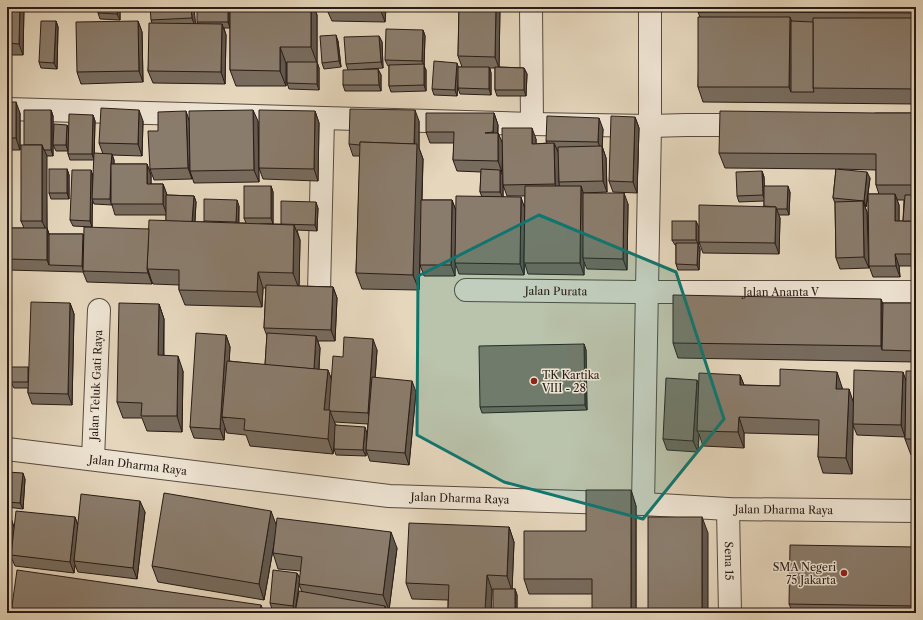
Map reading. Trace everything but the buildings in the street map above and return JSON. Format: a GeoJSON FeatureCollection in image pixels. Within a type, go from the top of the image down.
{"type":"FeatureCollection","features":[{"type":"Feature","properties":{"kind":"street"},"geometry":{"type":"LineString","coordinates":[[531,7],[532,124]]}},
{"type":"Feature","properties":{"kind":"street"},"geometry":{"type":"LineString","coordinates":[[643,504],[650,126],[650,7]]}},
{"type":"Feature","properties":{"kind":"street"},"geometry":{"type":"LineString","coordinates":[[7,109],[532,124],[650,126],[766,125]]}},
{"type":"Feature","properties":{"kind":"street"},"geometry":{"type":"LineString","coordinates":[[319,292],[323,118]]}},
{"type":"Feature","properties":{"kind":"street","name":"Jalan Purata"},"geometry":{"type":"LineString","coordinates":[[466,290],[646,292]]}},
{"type":"Feature","properties":{"kind":"street","name":"Jalan Ananta V"},"geometry":{"type":"LineString","coordinates":[[646,292],[916,292]]}},
{"type":"Feature","properties":{"kind":"street","name":"Jalan Teluk Gati Raya"},"geometry":{"type":"LineString","coordinates":[[93,459],[99,310]]}},
{"type":"Feature","properties":{"kind":"street","name":"Jalan Dharma Raya"},"geometry":{"type":"LineString","coordinates":[[7,449],[389,496],[643,504],[728,509],[916,511]]}},
{"type":"Feature","properties":{"kind":"street","name":"Sena 15"},"geometry":{"type":"LineString","coordinates":[[728,509],[730,613]]}},
{"type":"Feature","properties":{"kind":"highlighted area"},"geometry":{"type":"Polygon","coordinates":[[[539,215],[676,272],[724,419],[643,519],[504,482],[417,435],[418,276],[539,215]]]}},
{"type":"Feature","properties":{"kind":"place","name":"TK Kartika VIII - 28"},"geometry":{"type":"Point","coordinates":[534,381]}},
{"type":"Feature","properties":{"kind":"place","name":"SMA Negeri 75 Jakarta"},"geometry":{"type":"Point","coordinates":[844,573]}}]}
